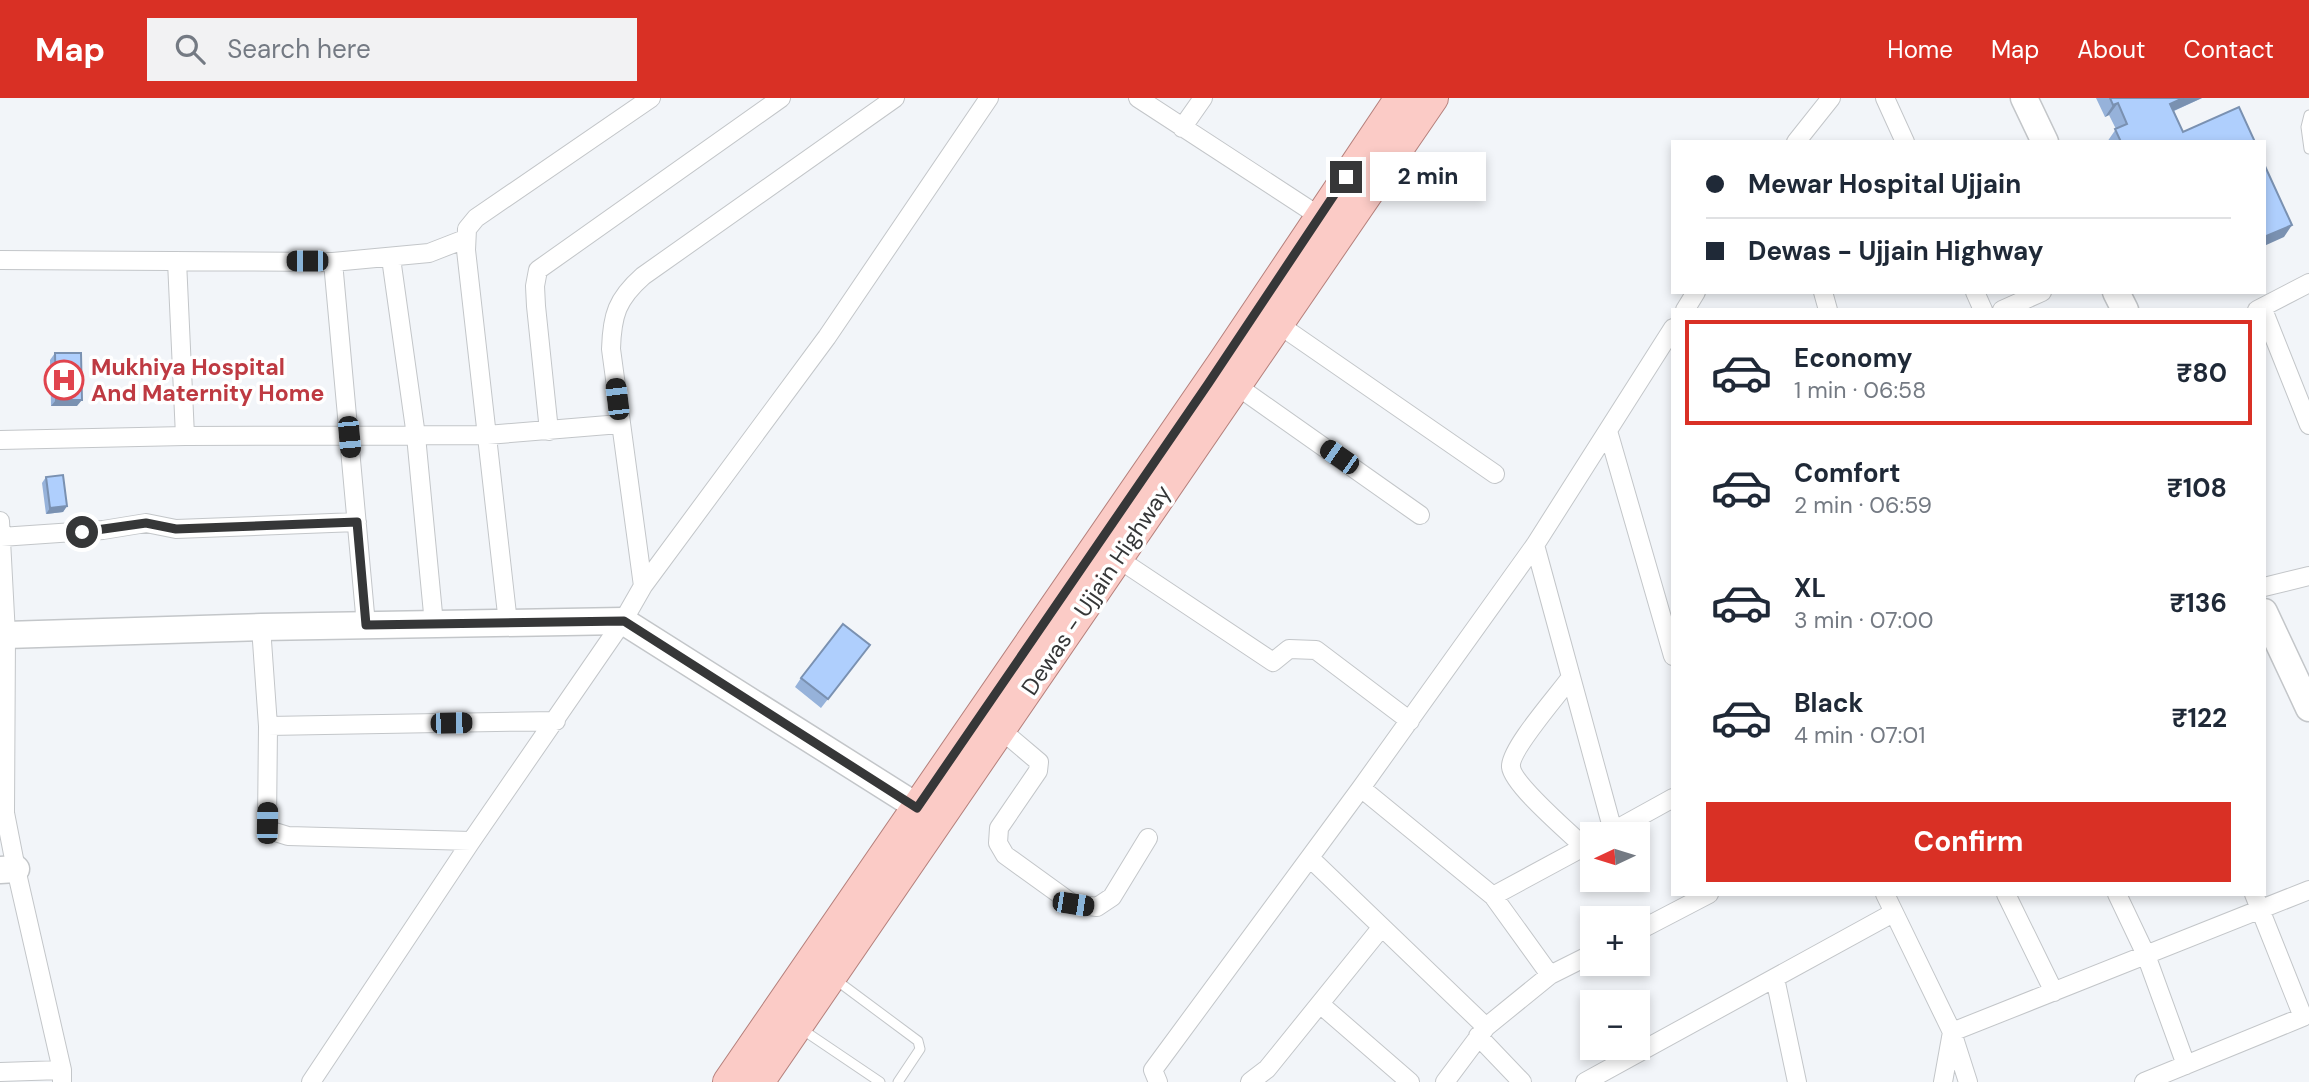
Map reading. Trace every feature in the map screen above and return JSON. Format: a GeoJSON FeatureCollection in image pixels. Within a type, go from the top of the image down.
{"type":"FeatureCollection","features":[{"type":"Feature","properties":{"kind":"main road","name":"Dewas - Ujjain Highway"},"geometry":{"type":"LineString","coordinates":[[759,1082],[831,977],[928,814],[1215,373],[1400,98]]}},
{"type":"Feature","properties":{"kind":"main road","name":"Dewas - Ujjain Highway"},"geometry":{"type":"LineString","coordinates":[[728,1082],[928,814],[1000,729],[1433,98]]}},
{"type":"Feature","properties":{"kind":"street"},"geometry":{"type":"LineString","coordinates":[[508,623],[466,240],[467,229],[476,218],[651,98]]}},
{"type":"Feature","properties":{"kind":"street"},"geometry":{"type":"LineString","coordinates":[[549,430],[536,306],[535,286],[538,270],[780,98]]}},
{"type":"Feature","properties":{"kind":"street"},"geometry":{"type":"LineString","coordinates":[[643,586],[611,349],[617,306],[627,290],[643,276],[895,98]]}},
{"type":"Feature","properties":{"kind":"street"},"geometry":{"type":"LineString","coordinates":[[311,1082],[471,841],[624,621],[643,586],[827,337],[989,98]]}},
{"type":"Feature","properties":{"kind":"street"},"geometry":{"type":"LineString","coordinates":[[1138,98],[1319,216]]}},
{"type":"Feature","properties":{"kind":"street"},"geometry":{"type":"LineString","coordinates":[[1182,128],[1203,98]]}},
{"type":"Feature","properties":{"kind":"street"},"geometry":{"type":"LineString","coordinates":[[1798,140],[1830,98]]}},
{"type":"Feature","properties":{"kind":"street"},"geometry":{"type":"LineString","coordinates":[[1885,98],[1904,140]]}},
{"type":"Feature","properties":{"kind":"street"},"geometry":{"type":"LineString","coordinates":[[2024,98],[2044,140]]}},
{"type":"Feature","properties":{"kind":"street"},"geometry":{"type":"LineString","coordinates":[[0,260],[333,262],[429,253],[466,240]]}},
{"type":"Feature","properties":{"kind":"street"},"geometry":{"type":"LineString","coordinates":[[391,258],[416,436],[434,624]]}},
{"type":"Feature","properties":{"kind":"street"},"geometry":{"type":"LineString","coordinates":[[177,261],[185,436]]}},
{"type":"Feature","properties":{"kind":"street"},"geometry":{"type":"LineString","coordinates":[[333,262],[366,625]]}},
{"type":"Feature","properties":{"kind":"street"},"geometry":{"type":"LineString","coordinates":[[2265,308],[2309,283]]}},
{"type":"Feature","properties":{"kind":"street"},"geometry":{"type":"LineString","coordinates":[[2006,308],[2038,294]]}},
{"type":"Feature","properties":{"kind":"street"},"geometry":{"type":"LineString","coordinates":[[2266,320],[2309,425]]}},
{"type":"Feature","properties":{"kind":"street"},"geometry":{"type":"LineString","coordinates":[[1278,324],[1495,474]]}},
{"type":"Feature","properties":{"kind":"street"},"geometry":{"type":"LineString","coordinates":[[1152,1078],[1535,545],[1671,331]]}},
{"type":"Feature","properties":{"kind":"street"},"geometry":{"type":"LineString","coordinates":[[1237,386],[1420,515]]}},
{"type":"Feature","properties":{"kind":"street"},"geometry":{"type":"LineString","coordinates":[[0,440],[185,436],[487,435],[620,424]]}},
{"type":"Feature","properties":{"kind":"street"},"geometry":{"type":"LineString","coordinates":[[1608,431],[1671,649]]}},
{"type":"Feature","properties":{"kind":"street"},"geometry":{"type":"LineString","coordinates":[[0,521],[6,635],[5,813],[8,870],[62,1076],[0,1072]]}},
{"type":"Feature","properties":{"kind":"street"},"geometry":{"type":"LineString","coordinates":[[1,537],[103,530],[146,523],[176,529],[357,522]]}},
{"type":"Feature","properties":{"kind":"street"},"geometry":{"type":"LineString","coordinates":[[1535,545],[1606,822]]}},
{"type":"Feature","properties":{"kind":"street"},"geometry":{"type":"LineString","coordinates":[[1117,558],[1273,662],[1289,649],[1316,650],[1409,721]]}},
{"type":"Feature","properties":{"kind":"street"},"geometry":{"type":"LineString","coordinates":[[2266,587],[2309,576]]}},
{"type":"Feature","properties":{"kind":"street"},"geometry":{"type":"LineString","coordinates":[[2266,616],[2309,708]]}},
{"type":"Feature","properties":{"kind":"street"},"geometry":{"type":"LineString","coordinates":[[6,635],[261,627],[624,621],[928,814]]}},
{"type":"Feature","properties":{"kind":"street"},"geometry":{"type":"LineString","coordinates":[[261,627],[268,726],[267,823],[272,831],[288,836],[471,841]]}},
{"type":"Feature","properties":{"kind":"street"},"geometry":{"type":"LineString","coordinates":[[1571,677],[1515,750],[1511,766],[1517,782],[1580,837]]}},
{"type":"Feature","properties":{"kind":"street"},"geometry":{"type":"LineString","coordinates":[[268,726],[556,721]]}},
{"type":"Feature","properties":{"kind":"street"},"geometry":{"type":"LineString","coordinates":[[1000,729],[1038,762],[1038,771],[999,828],[998,843],[1005,855],[1073,904],[1097,907],[1112,897],[1148,838]]}},
{"type":"Feature","properties":{"kind":"street"},"geometry":{"type":"LineString","coordinates":[[1361,788],[1493,896],[1550,975]]}},
{"type":"Feature","properties":{"kind":"street"},"geometry":{"type":"LineString","coordinates":[[1629,822],[1671,799]]}},
{"type":"Feature","properties":{"kind":"street"},"geometry":{"type":"LineString","coordinates":[[1493,896],[1580,848]]}},
{"type":"Feature","properties":{"kind":"street"},"geometry":{"type":"LineString","coordinates":[[1310,858],[1482,1032],[1522,1082]]}},
{"type":"Feature","properties":{"kind":"street"},"geometry":{"type":"LineString","coordinates":[[1952,1032],[2146,955],[2258,902],[2309,890]]}},
{"type":"Feature","properties":{"kind":"street"},"geometry":{"type":"LineString","coordinates":[[1650,925],[1705,896]]}},
{"type":"Feature","properties":{"kind":"street"},"geometry":{"type":"LineString","coordinates":[[1886,896],[1952,1032],[1968,1082]]}},
{"type":"Feature","properties":{"kind":"street"},"geometry":{"type":"LineString","coordinates":[[2007,896],[2054,992]]}},
{"type":"Feature","properties":{"kind":"street"},"geometry":{"type":"LineString","coordinates":[[2118,896],[2146,955],[2186,1065]]}},
{"type":"Feature","properties":{"kind":"street"},"geometry":{"type":"LineString","coordinates":[[2144,1082],[2306,1023],[2258,902]]}},
{"type":"Feature","properties":{"kind":"street"},"geometry":{"type":"LineString","coordinates":[[1585,1082],[1894,912]]}},
{"type":"Feature","properties":{"kind":"street"},"geometry":{"type":"LineString","coordinates":[[1250,1082],[1267,1069],[1381,928]]}},
{"type":"Feature","properties":{"kind":"street"},"geometry":{"type":"LineString","coordinates":[[1445,1082],[1482,1032],[1550,975],[1580,960]]}},
{"type":"Feature","properties":{"kind":"street"},"geometry":{"type":"LineString","coordinates":[[1776,978],[1797,1082]]}},
{"type":"Feature","properties":{"kind":"street"},"geometry":{"type":"LineString","coordinates":[[1320,1004],[1410,1082]]}},
{"type":"Feature","properties":{"kind":"street"},"geometry":{"type":"LineString","coordinates":[[1943,1082],[1952,1032]]}},
{"type":"Feature","properties":{"kind":"lane"},"geometry":{"type":"LineString","coordinates":[[2309,115],[2306,127],[2309,149]]}},
{"type":"Feature","properties":{"kind":"lane"},"geometry":{"type":"LineString","coordinates":[[831,977],[918,1041],[920,1049],[898,1082]]}},
{"type":"Feature","properties":{"kind":"lane"},"geometry":{"type":"LineString","coordinates":[[798,1026],[880,1082]]}},
{"type":"Feature","properties":{"kind":"building"},"geometry":{"type":"Polygon","coordinates":[[[2110,98],[2183,98],[2170,104],[2183,132],[2239,107],[2254,140],[2120,140],[2115,129],[2127,124],[2118,103],[2113,105],[2110,98]]]}},
{"type":"Feature","properties":{"kind":"building"},"geometry":{"type":"Polygon","coordinates":[[[2266,168],[2292,225],[2266,236],[2266,168]]]}},
{"type":"Feature","properties":{"kind":"building"},"geometry":{"type":"Polygon","coordinates":[[[55,353],[81,353],[82,400],[56,400],[55,353]]]}},
{"type":"Feature","properties":{"kind":"building"},"geometry":{"type":"Polygon","coordinates":[[[63,475],[67,506],[50,508],[46,477],[63,475]]]}},
{"type":"Feature","properties":{"kind":"building"},"geometry":{"type":"Polygon","coordinates":[[[843,624],[870,645],[828,699],[801,678],[843,624]]]}},
{"type":"Feature","properties":{"kind":"place","name":"Mukhiya Hospital And Maternity Home"},"geometry":{"type":"Point","coordinates":[64,380]}},
{"type":"Feature","properties":{"kind":"route"},"geometry":{"type":"LineString","coordinates":[[82,532],[146,523],[176,529],[357,522],[366,625],[624,621],[917,808],[1208,384],[1346,177]]}}]}
